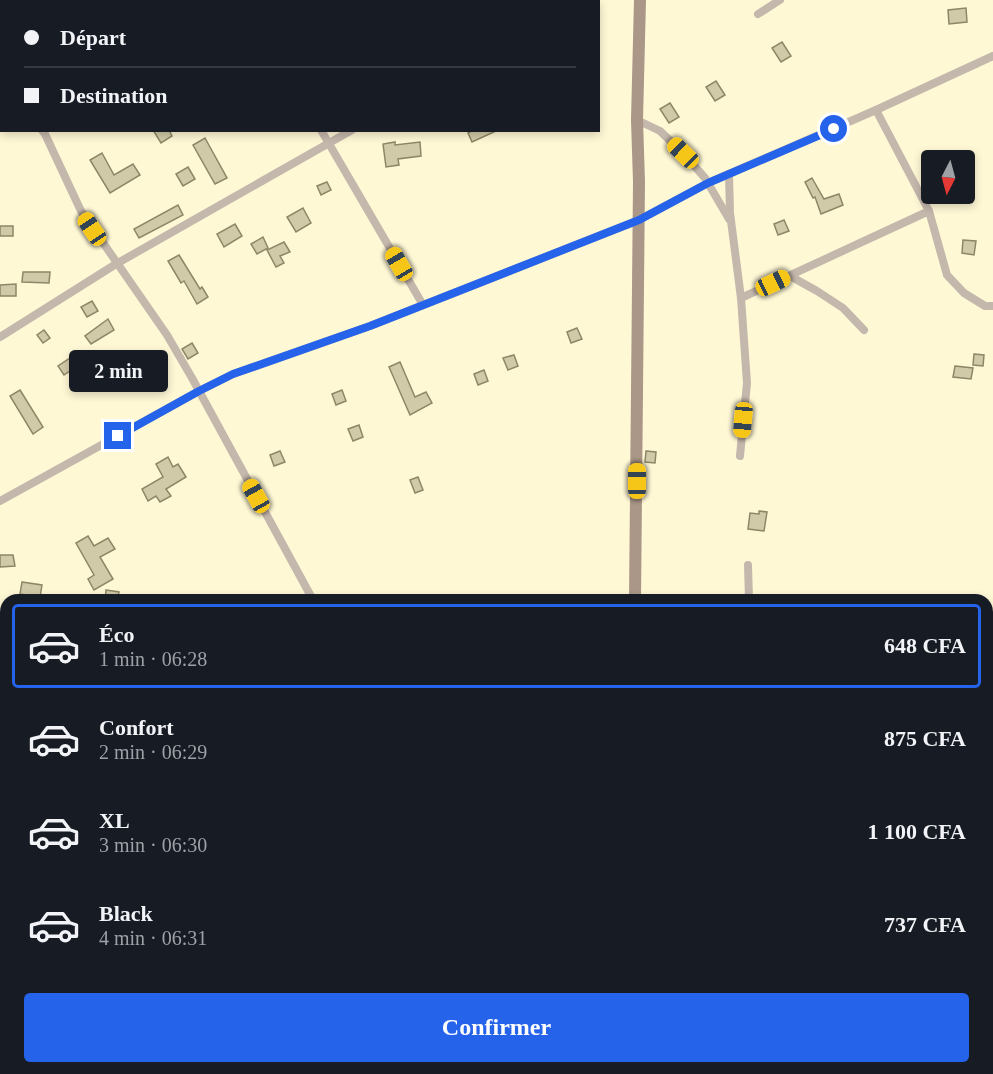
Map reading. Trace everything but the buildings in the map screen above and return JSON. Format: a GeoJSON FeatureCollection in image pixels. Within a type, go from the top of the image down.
{"type":"FeatureCollection","features":[{"type":"Feature","properties":{"kind":"main road"},"geometry":{"type":"LineString","coordinates":[[635,594],[639,220],[637,120],[640,0]]}},
{"type":"Feature","properties":{"kind":"street"},"geometry":{"type":"LineString","coordinates":[[758,14],[780,0]]}},
{"type":"Feature","properties":{"kind":"street"},"geometry":{"type":"LineString","coordinates":[[0,501],[233,374],[370,326],[639,220],[708,183],[993,56]]}},
{"type":"Feature","properties":{"kind":"street"},"geometry":{"type":"LineString","coordinates":[[876,110],[929,211],[948,275],[964,293],[985,306],[993,306]]}},
{"type":"Feature","properties":{"kind":"street"},"geometry":{"type":"LineString","coordinates":[[637,120],[660,131],[683,153],[705,178],[731,222]]}},
{"type":"Feature","properties":{"kind":"street"},"geometry":{"type":"LineString","coordinates":[[44,132],[81,211],[167,335],[310,594]]}},
{"type":"Feature","properties":{"kind":"street"},"geometry":{"type":"LineString","coordinates":[[322,132],[423,305]]}},
{"type":"Feature","properties":{"kind":"street"},"geometry":{"type":"LineString","coordinates":[[0,337],[116,264],[349,132]]}},
{"type":"Feature","properties":{"kind":"street"},"geometry":{"type":"LineString","coordinates":[[729,174],[731,222],[741,298],[747,383],[740,456]]}},
{"type":"Feature","properties":{"kind":"street"},"geometry":{"type":"LineString","coordinates":[[741,298],[929,211]]}},
{"type":"Feature","properties":{"kind":"street"},"geometry":{"type":"LineString","coordinates":[[790,276],[843,308],[864,330]]}},
{"type":"Feature","properties":{"kind":"street"},"geometry":{"type":"LineString","coordinates":[[748,565],[749,594]]}},
{"type":"Feature","properties":{"kind":"route"},"geometry":{"type":"LineString","coordinates":[[118,436],[233,374],[370,326],[639,220],[708,183],[834,129]]}}]}
